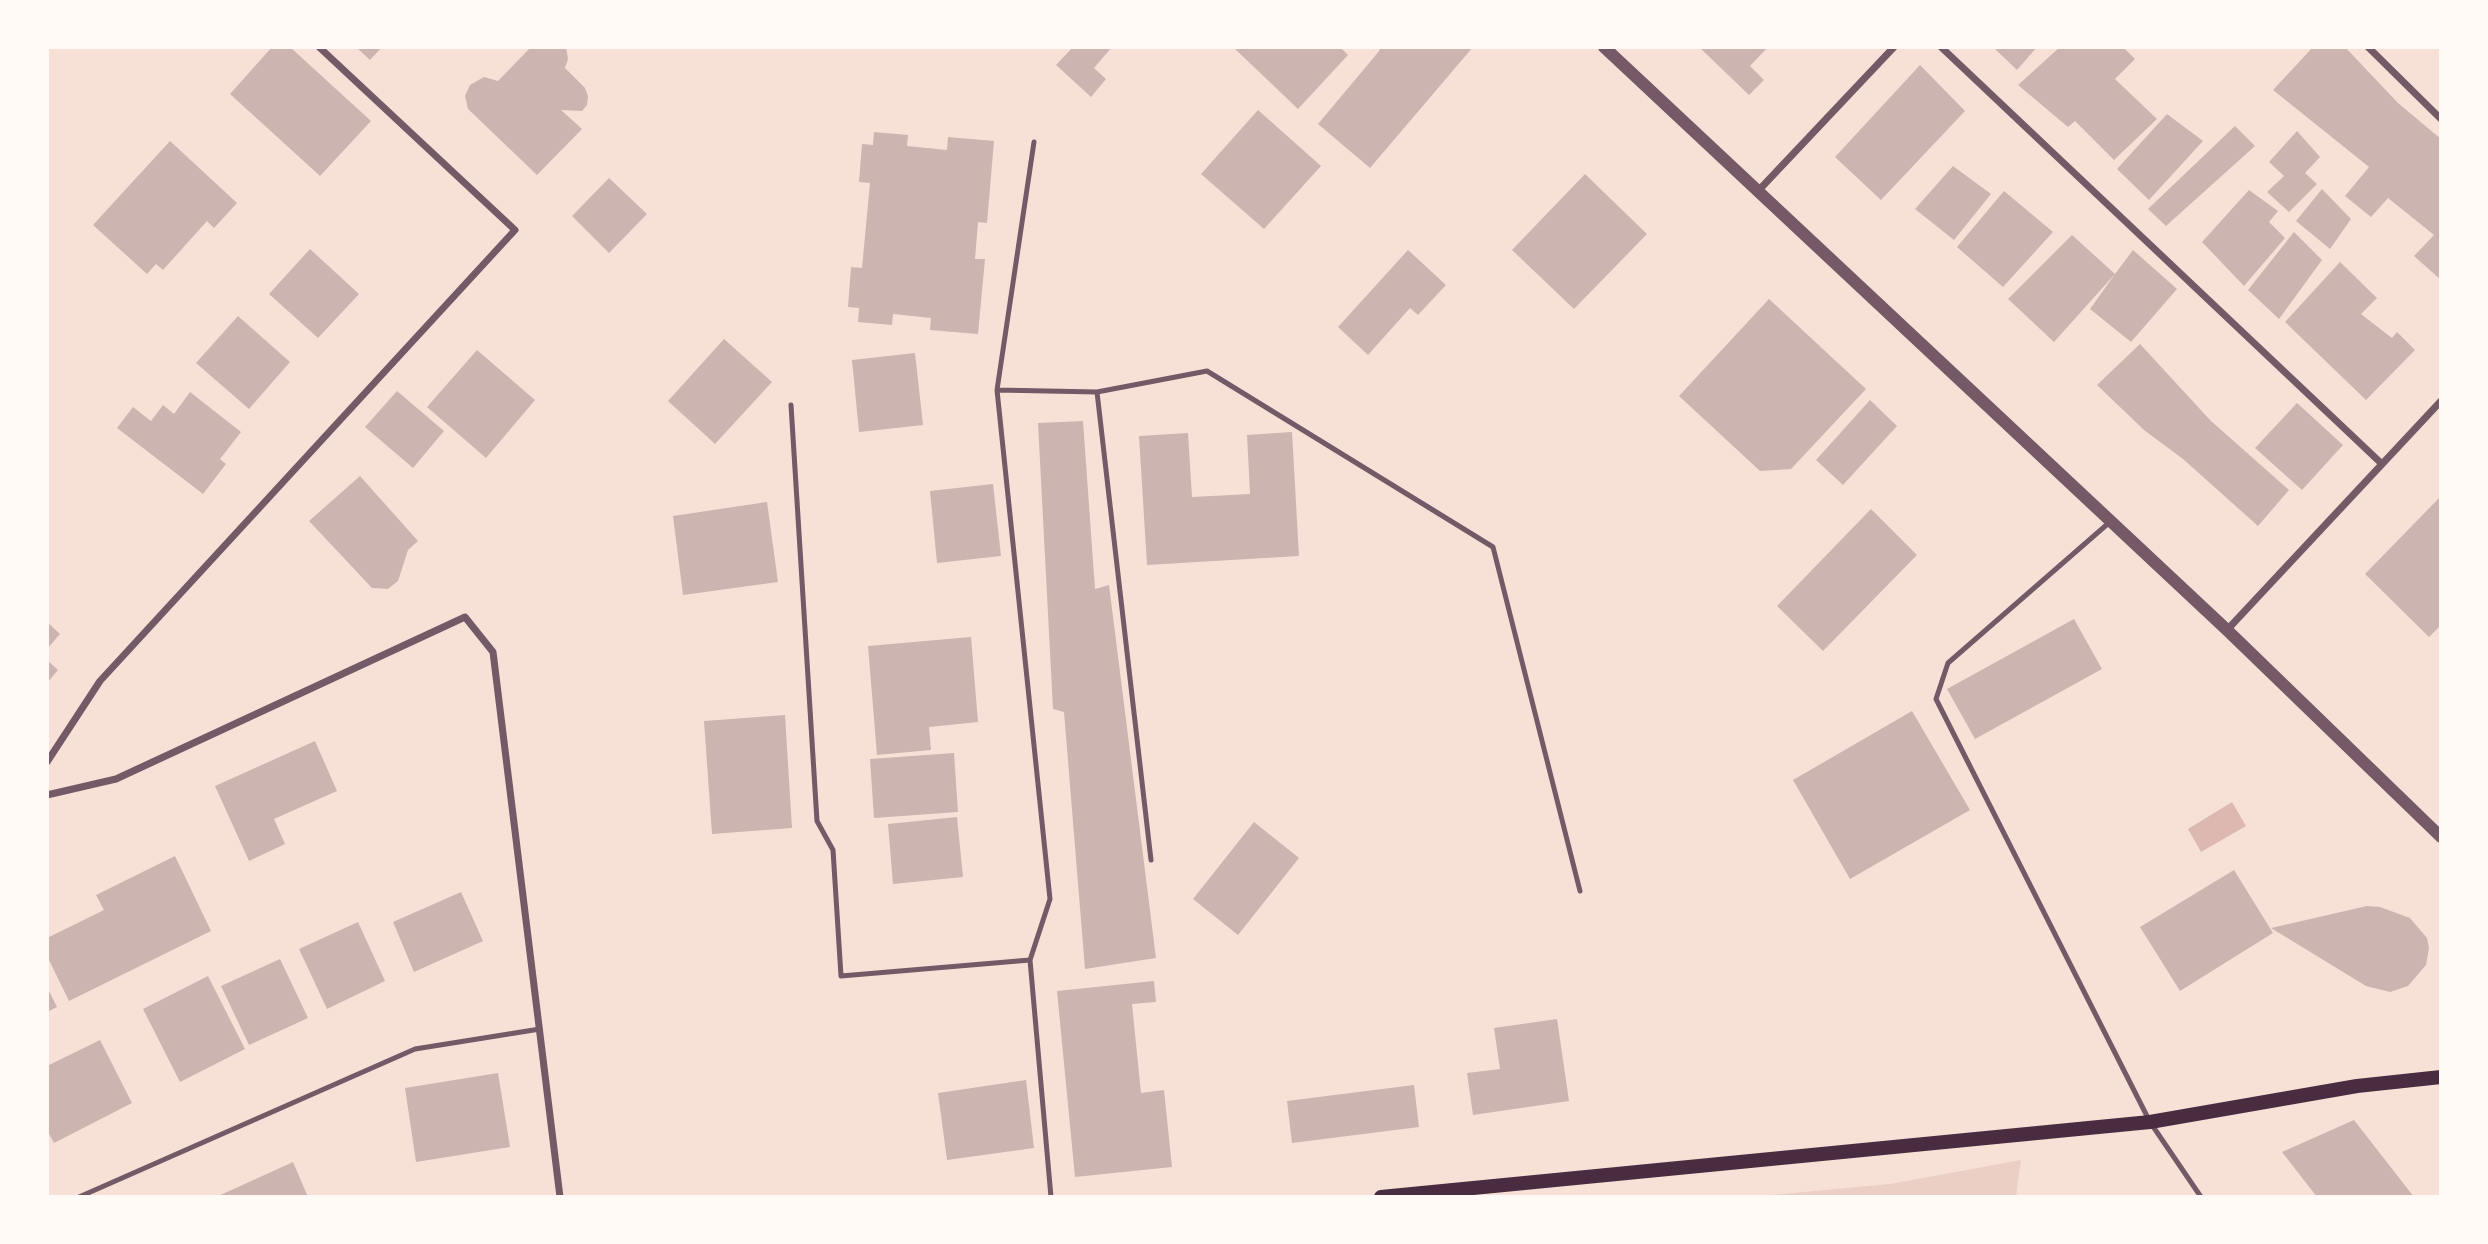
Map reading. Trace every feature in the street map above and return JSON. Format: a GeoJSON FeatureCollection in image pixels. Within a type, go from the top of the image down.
{"type":"FeatureCollection","features":[{"type":"Feature","properties":{"kind":"main road"},"geometry":{"type":"LineString","coordinates":[[1381,1197],[2150,1122],[2357,1086],[2441,1077]]}},
{"type":"Feature","properties":{"kind":"street"},"geometry":{"type":"LineString","coordinates":[[47,762],[100,681],[515,230],[319,47]]}},
{"type":"Feature","properties":{"kind":"street"},"geometry":{"type":"LineString","coordinates":[[1604,47],[2227,630],[2441,837]]}},
{"type":"Feature","properties":{"kind":"street"},"geometry":{"type":"LineString","coordinates":[[1759,190],[1894,47]]}},
{"type":"Feature","properties":{"kind":"street"},"geometry":{"type":"LineString","coordinates":[[1941,47],[2382,464]]}},
{"type":"Feature","properties":{"kind":"street"},"geometry":{"type":"LineString","coordinates":[[2368,47],[2441,119]]}},
{"type":"Feature","properties":{"kind":"street"},"geometry":{"type":"LineString","coordinates":[[2227,630],[2441,401]]}},
{"type":"Feature","properties":{"kind":"street"},"geometry":{"type":"LineString","coordinates":[[47,795],[116,779],[465,617],[493,653],[560,1197]]}},
{"type":"Feature","properties":{"kind":"lane"},"geometry":{"type":"LineString","coordinates":[[1034,142],[997,390],[1050,899],[1030,960],[1051,1197]]}},
{"type":"Feature","properties":{"kind":"lane"},"geometry":{"type":"LineString","coordinates":[[997,390],[1097,392],[1207,371],[1493,547],[1580,891]]}},
{"type":"Feature","properties":{"kind":"lane"},"geometry":{"type":"LineString","coordinates":[[1097,392],[1151,860]]}},
{"type":"Feature","properties":{"kind":"lane"},"geometry":{"type":"LineString","coordinates":[[791,405],[817,821],[833,850],[841,976],[1030,960]]}},
{"type":"Feature","properties":{"kind":"lane"},"geometry":{"type":"LineString","coordinates":[[2111,521],[1948,663],[1936,699],[2150,1122],[2201,1197]]}},
{"type":"Feature","properties":{"kind":"lane"},"geometry":{"type":"LineString","coordinates":[[79,1197],[415,1049],[540,1030]]}},
{"type":"Feature","properties":{"kind":"shaded area"},"geometry":{"type":"Polygon","coordinates":[[[2232,802],[2246,826],[2201,852],[2188,829],[2232,802]]]}},
{"type":"Feature","properties":{"kind":"shaded area"},"geometry":{"type":"Polygon","coordinates":[[[2021,1160],[2016,1197],[1749,1197],[1890,1184],[2021,1160]]]}},
{"type":"Feature","properties":{"kind":"building"},"geometry":{"type":"Polygon","coordinates":[[[272,47],[290,47],[371,121],[320,176],[230,94],[272,47]]]}},
{"type":"Feature","properties":{"kind":"building"},"geometry":{"type":"Polygon","coordinates":[[[356,47],[382,47],[370,60],[356,47]]]}},
{"type":"Feature","properties":{"kind":"building"},"geometry":{"type":"Polygon","coordinates":[[[531,47],[566,47],[568,59],[565,68],[585,88],[588,96],[587,105],[582,111],[561,110],[582,129],[537,175],[468,109],[465,96],[470,85],[484,77],[498,81],[531,47]]]}},
{"type":"Feature","properties":{"kind":"building"},"geometry":{"type":"Polygon","coordinates":[[[1073,47],[1112,47],[1094,68],[1106,79],[1091,97],[1056,65],[1073,47]]]}},
{"type":"Feature","properties":{"kind":"building"},"geometry":{"type":"Polygon","coordinates":[[[1233,47],[1340,47],[1348,55],[1298,109],[1233,47]]]}},
{"type":"Feature","properties":{"kind":"building"},"geometry":{"type":"Polygon","coordinates":[[[1377,47],[1473,47],[1370,168],[1318,124],[1380,50],[1377,47]]]}},
{"type":"Feature","properties":{"kind":"building"},"geometry":{"type":"Polygon","coordinates":[[[1699,47],[1768,47],[1750,66],[1764,80],[1749,95],[1699,47]]]}},
{"type":"Feature","properties":{"kind":"building"},"geometry":{"type":"Polygon","coordinates":[[[1993,47],[2037,47],[2017,70],[1993,47]]]}},
{"type":"Feature","properties":{"kind":"building"},"geometry":{"type":"Polygon","coordinates":[[[2060,47],[2123,47],[2135,59],[2115,79],[2157,119],[2114,160],[2075,121],[2068,127],[2018,85],[2060,47]]]}},
{"type":"Feature","properties":{"kind":"building"},"geometry":{"type":"Polygon","coordinates":[[[2313,47],[2345,47],[2398,103],[2441,139],[2441,280],[2414,256],[2434,235],[2388,198],[2371,217],[2345,196],[2369,167],[2273,90],[2313,47]]]}},
{"type":"Feature","properties":{"kind":"building"},"geometry":{"type":"Polygon","coordinates":[[[1920,65],[1965,111],[1881,200],[1835,157],[1920,65]]]}},
{"type":"Feature","properties":{"kind":"building"},"geometry":{"type":"Polygon","coordinates":[[[1258,110],[1321,166],[1264,229],[1201,174],[1258,110]]]}},
{"type":"Feature","properties":{"kind":"building"},"geometry":{"type":"Polygon","coordinates":[[[2167,114],[2203,141],[2149,200],[2117,169],[2167,114]]]}},
{"type":"Feature","properties":{"kind":"building"},"geometry":{"type":"Polygon","coordinates":[[[2235,126],[2255,146],[2166,226],[2148,209],[2235,126]]]}},
{"type":"Feature","properties":{"kind":"building"},"geometry":{"type":"Polygon","coordinates":[[[2297,131],[2320,157],[2305,173],[2317,184],[2289,212],[2267,192],[2284,176],[2269,162],[2297,131]]]}},
{"type":"Feature","properties":{"kind":"building"},"geometry":{"type":"Polygon","coordinates":[[[874,132],[908,135],[907,146],[947,150],[948,137],[994,141],[987,223],[978,222],[975,259],[985,259],[978,334],[930,330],[931,318],[893,314],[892,325],[858,322],[859,308],[848,307],[851,267],[862,268],[870,183],[859,182],[862,144],[873,145],[874,132]]]}},
{"type":"Feature","properties":{"kind":"building"},"geometry":{"type":"Polygon","coordinates":[[[170,141],[237,203],[214,228],[207,221],[163,270],[156,264],[147,274],[93,225],[170,141]]]}},
{"type":"Feature","properties":{"kind":"building"},"geometry":{"type":"Polygon","coordinates":[[[1953,166],[1991,194],[1954,240],[1915,209],[1953,166]]]}},
{"type":"Feature","properties":{"kind":"building"},"geometry":{"type":"Polygon","coordinates":[[[1585,174],[1647,234],[1574,309],[1512,250],[1585,174]]]}},
{"type":"Feature","properties":{"kind":"building"},"geometry":{"type":"Polygon","coordinates":[[[609,178],[647,214],[609,253],[572,216],[609,178]]]}},
{"type":"Feature","properties":{"kind":"building"},"geometry":{"type":"Polygon","coordinates":[[[2322,189],[2351,219],[2330,249],[2296,221],[2322,189]]]}},
{"type":"Feature","properties":{"kind":"building"},"geometry":{"type":"Polygon","coordinates":[[[2249,190],[2278,211],[2269,222],[2285,238],[2244,286],[2202,242],[2249,190]]]}},
{"type":"Feature","properties":{"kind":"building"},"geometry":{"type":"Polygon","coordinates":[[[2004,191],[2053,232],[2003,287],[1957,247],[2004,191]]]}},
{"type":"Feature","properties":{"kind":"building"},"geometry":{"type":"Polygon","coordinates":[[[2294,232],[2322,260],[2279,319],[2248,290],[2294,232]]]}},
{"type":"Feature","properties":{"kind":"building"},"geometry":{"type":"Polygon","coordinates":[[[2072,235],[2115,274],[2054,342],[2008,299],[2072,235]]]}},
{"type":"Feature","properties":{"kind":"building"},"geometry":{"type":"Polygon","coordinates":[[[310,249],[359,294],[318,338],[269,294],[310,249]]]}},
{"type":"Feature","properties":{"kind":"building"},"geometry":{"type":"Polygon","coordinates":[[[1408,250],[1446,285],[1418,315],[1410,308],[1368,355],[1338,327],[1408,250]]]}},
{"type":"Feature","properties":{"kind":"building"},"geometry":{"type":"Polygon","coordinates":[[[2133,250],[2177,289],[2131,342],[2090,309],[2133,250]]]}},
{"type":"Feature","properties":{"kind":"building"},"geometry":{"type":"Polygon","coordinates":[[[2340,262],[2377,298],[2361,314],[2392,338],[2397,332],[2415,350],[2366,400],[2285,322],[2340,262]]]}},
{"type":"Feature","properties":{"kind":"building"},"geometry":{"type":"Polygon","coordinates":[[[1769,299],[1866,389],[1791,469],[1760,471],[1679,396],[1769,299]]]}},
{"type":"Feature","properties":{"kind":"building"},"geometry":{"type":"Polygon","coordinates":[[[238,316],[290,362],[249,409],[196,363],[238,316]]]}},
{"type":"Feature","properties":{"kind":"building"},"geometry":{"type":"Polygon","coordinates":[[[724,339],[772,382],[715,444],[668,401],[724,339]]]}},
{"type":"Feature","properties":{"kind":"building"},"geometry":{"type":"Polygon","coordinates":[[[2140,344],[2211,421],[2289,490],[2258,526],[2183,459],[2144,430],[2097,385],[2140,344]]]}},
{"type":"Feature","properties":{"kind":"building"},"geometry":{"type":"Polygon","coordinates":[[[477,350],[535,400],[486,458],[427,407],[477,350]]]}},
{"type":"Feature","properties":{"kind":"building"},"geometry":{"type":"Polygon","coordinates":[[[915,353],[923,425],[859,432],[852,360],[915,353]]]}},
{"type":"Feature","properties":{"kind":"building"},"geometry":{"type":"Polygon","coordinates":[[[397,391],[444,431],[413,468],[365,427],[397,391]]]}},
{"type":"Feature","properties":{"kind":"building"},"geometry":{"type":"Polygon","coordinates":[[[190,392],[241,432],[220,459],[226,464],[203,494],[117,428],[133,407],[151,421],[163,405],[174,414],[190,392]]]}},
{"type":"Feature","properties":{"kind":"building"},"geometry":{"type":"Polygon","coordinates":[[[1870,400],[1897,426],[1843,485],[1816,460],[1870,400]]]}},
{"type":"Feature","properties":{"kind":"building"},"geometry":{"type":"Polygon","coordinates":[[[2297,403],[2343,445],[2302,490],[2255,448],[2297,403]]]}},
{"type":"Feature","properties":{"kind":"building"},"geometry":{"type":"Polygon","coordinates":[[[1083,421],[1095,589],[1109,585],[1156,958],[1085,969],[1064,712],[1053,709],[1038,423],[1083,421]]]}},
{"type":"Feature","properties":{"kind":"building"},"geometry":{"type":"Polygon","coordinates":[[[1292,432],[1299,556],[1147,565],[1139,436],[1188,433],[1192,497],[1250,494],[1247,435],[1292,432]]]}},
{"type":"Feature","properties":{"kind":"building"},"geometry":{"type":"Polygon","coordinates":[[[360,476],[418,541],[408,550],[398,581],[388,589],[372,588],[309,521],[360,476]]]}},
{"type":"Feature","properties":{"kind":"building"},"geometry":{"type":"Polygon","coordinates":[[[993,484],[1001,556],[937,563],[930,491],[993,484]]]}},
{"type":"Feature","properties":{"kind":"building"},"geometry":{"type":"Polygon","coordinates":[[[2441,496],[2441,625],[2429,637],[2365,574],[2441,496]]]}},
{"type":"Feature","properties":{"kind":"building"},"geometry":{"type":"Polygon","coordinates":[[[767,502],[778,582],[683,595],[673,516],[767,502]]]}},
{"type":"Feature","properties":{"kind":"building"},"geometry":{"type":"Polygon","coordinates":[[[1871,509],[1917,555],[1823,651],[1777,606],[1871,509]]]}},
{"type":"Feature","properties":{"kind":"building"},"geometry":{"type":"Polygon","coordinates":[[[2074,619],[2102,669],[1975,739],[1947,689],[2074,619]]]}},
{"type":"Feature","properties":{"kind":"building"},"geometry":{"type":"Polygon","coordinates":[[[47,622],[60,634],[47,649],[47,622]]]}},
{"type":"Feature","properties":{"kind":"building"},"geometry":{"type":"Polygon","coordinates":[[[971,637],[978,722],[929,727],[931,750],[877,755],[868,646],[971,637]]]}},
{"type":"Feature","properties":{"kind":"building"},"geometry":{"type":"Polygon","coordinates":[[[47,660],[58,670],[47,683],[47,660]]]}},
{"type":"Feature","properties":{"kind":"building"},"geometry":{"type":"Polygon","coordinates":[[[1912,711],[1970,810],[1850,879],[1793,780],[1912,711]]]}},
{"type":"Feature","properties":{"kind":"building"},"geometry":{"type":"Polygon","coordinates":[[[785,715],[792,828],[712,834],[704,721],[785,715]]]}},
{"type":"Feature","properties":{"kind":"building"},"geometry":{"type":"Polygon","coordinates":[[[315,741],[337,791],[274,819],[285,844],[249,861],[215,786],[315,741]]]}},
{"type":"Feature","properties":{"kind":"building"},"geometry":{"type":"Polygon","coordinates":[[[954,753],[958,812],[874,818],[870,759],[954,753]]]}},
{"type":"Feature","properties":{"kind":"building"},"geometry":{"type":"Polygon","coordinates":[[[957,817],[963,877],[893,884],[888,824],[957,817]]]}},
{"type":"Feature","properties":{"kind":"building"},"geometry":{"type":"Polygon","coordinates":[[[1254,822],[1299,858],[1238,935],[1193,899],[1254,822]]]}},
{"type":"Feature","properties":{"kind":"building"},"geometry":{"type":"Polygon","coordinates":[[[175,856],[211,931],[69,1001],[47,956],[47,938],[104,910],[96,895],[175,856]]]}},
{"type":"Feature","properties":{"kind":"building"},"geometry":{"type":"Polygon","coordinates":[[[2234,870],[2273,933],[2180,991],[2140,927],[2234,870]]]}},
{"type":"Feature","properties":{"kind":"building"},"geometry":{"type":"Polygon","coordinates":[[[461,892],[483,941],[414,972],[393,922],[461,892]]]}},
{"type":"Feature","properties":{"kind":"building"},"geometry":{"type":"Polygon","coordinates":[[[2367,906],[2380,907],[2410,918],[2427,938],[2429,948],[2426,965],[2408,986],[2390,992],[2366,986],[2271,928],[2367,906]]]}},
{"type":"Feature","properties":{"kind":"building"},"geometry":{"type":"Polygon","coordinates":[[[358,922],[385,981],[327,1009],[299,949],[358,922]]]}},
{"type":"Feature","properties":{"kind":"building"},"geometry":{"type":"Polygon","coordinates":[[[280,959],[308,1018],[249,1045],[221,986],[280,959]]]}},
{"type":"Feature","properties":{"kind":"building"},"geometry":{"type":"Polygon","coordinates":[[[208,976],[245,1049],[180,1082],[143,1009],[208,976]]]}},
{"type":"Feature","properties":{"kind":"building"},"geometry":{"type":"Polygon","coordinates":[[[1154,981],[1156,1002],[1132,1004],[1141,1093],[1164,1090],[1172,1167],[1075,1177],[1057,991],[1154,981]]]}},
{"type":"Feature","properties":{"kind":"building"},"geometry":{"type":"Polygon","coordinates":[[[47,987],[57,1007],[47,1012],[47,987]]]}},
{"type":"Feature","properties":{"kind":"building"},"geometry":{"type":"Polygon","coordinates":[[[1557,1019],[1569,1101],[1473,1115],[1467,1073],[1500,1069],[1494,1028],[1557,1019]]]}},
{"type":"Feature","properties":{"kind":"building"},"geometry":{"type":"Polygon","coordinates":[[[100,1040],[132,1103],[54,1143],[47,1130],[47,1066],[100,1040]]]}},
{"type":"Feature","properties":{"kind":"building"},"geometry":{"type":"Polygon","coordinates":[[[498,1073],[510,1147],[416,1162],[405,1088],[498,1073]]]}},
{"type":"Feature","properties":{"kind":"building"},"geometry":{"type":"Polygon","coordinates":[[[1026,1080],[1034,1148],[947,1160],[938,1093],[1026,1080]]]}},
{"type":"Feature","properties":{"kind":"building"},"geometry":{"type":"Polygon","coordinates":[[[1414,1085],[1419,1127],[1292,1143],[1287,1101],[1414,1085]]]}},
{"type":"Feature","properties":{"kind":"building"},"geometry":{"type":"Polygon","coordinates":[[[2354,1120],[2414,1197],[2317,1197],[2282,1152],[2354,1120]]]}},
{"type":"Feature","properties":{"kind":"building"},"geometry":{"type":"Polygon","coordinates":[[[293,1162],[308,1197],[216,1197],[293,1162]]]}}]}
